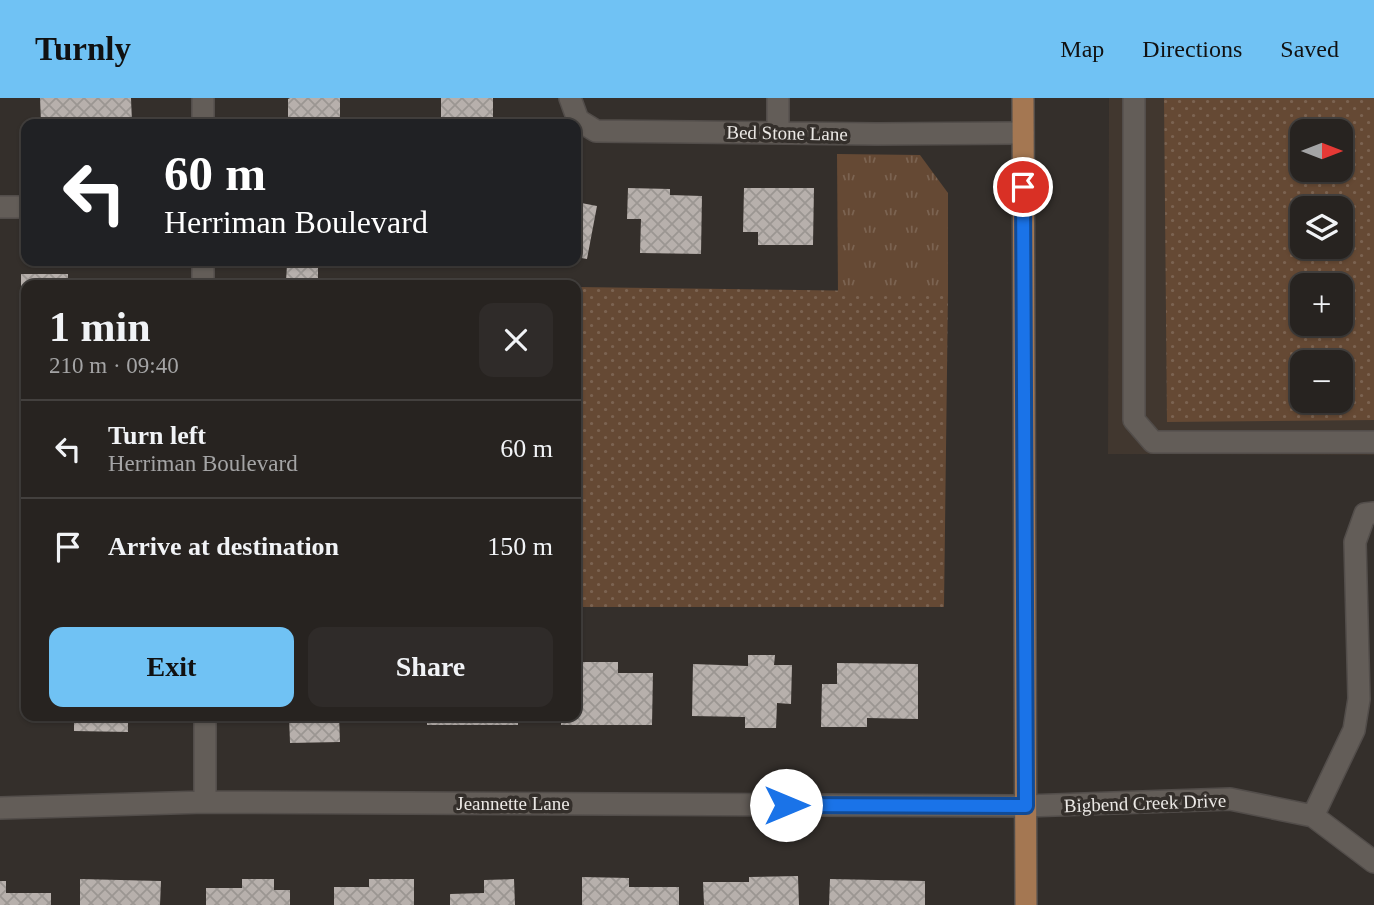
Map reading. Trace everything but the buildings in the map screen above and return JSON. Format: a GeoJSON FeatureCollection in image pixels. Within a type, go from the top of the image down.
{"type":"FeatureCollection","features":[{"type":"Feature","properties":{"kind":"main road"},"geometry":{"type":"LineString","coordinates":[[1023,98],[1026,905]]}},
{"type":"Feature","properties":{"kind":"street"},"geometry":{"type":"LineString","coordinates":[[203,98],[203,119]]}},
{"type":"Feature","properties":{"kind":"street","name":"Bed Stone Lane"},"geometry":{"type":"LineString","coordinates":[[570,98],[578,119]]}},
{"type":"Feature","properties":{"kind":"street"},"geometry":{"type":"LineString","coordinates":[[778,98],[778,132]]}},
{"type":"Feature","properties":{"kind":"street"},"geometry":{"type":"LineString","coordinates":[[1134,98],[1134,420],[1153,442],[1374,442]]}},
{"type":"Feature","properties":{"kind":"street","name":"Bed Stone Lane"},"geometry":{"type":"LineString","coordinates":[[581,122],[596,131],[1023,133]]}},
{"type":"Feature","properties":{"kind":"street"},"geometry":{"type":"LineString","coordinates":[[0,206],[21,206]]}},
{"type":"Feature","properties":{"kind":"street"},"geometry":{"type":"LineString","coordinates":[[1313,816],[1354,730],[1359,699],[1355,542],[1365,514],[1374,513]]}},
{"type":"Feature","properties":{"kind":"street"},"geometry":{"type":"LineString","coordinates":[[205,721],[205,802]]}},
{"type":"Feature","properties":{"kind":"street","name":"Bigbend Creek Drive"},"geometry":{"type":"LineString","coordinates":[[1026,806],[1230,799],[1313,816],[1374,862]]}},
{"type":"Feature","properties":{"kind":"street","name":"Jeannette Lane"},"geometry":{"type":"LineString","coordinates":[[0,808],[205,802],[1026,806]]}},
{"type":"Feature","properties":{"kind":"shaded area"},"geometry":{"type":"Polygon","coordinates":[[[1109,98],[1374,98],[1374,455],[1108,454],[1109,98]]]}},
{"type":"Feature","properties":{"kind":"green space"},"geometry":{"type":"Polygon","coordinates":[[[1164,98],[1374,98],[1374,420],[1167,422],[1164,98]]]}},
{"type":"Feature","properties":{"kind":"green space"},"geometry":{"type":"Polygon","coordinates":[[[837,154],[920,155],[948,193],[948,292],[838,292],[837,154]]]}},
{"type":"Feature","properties":{"kind":"green space"},"geometry":{"type":"Polygon","coordinates":[[[581,287],[948,292],[944,607],[581,607],[581,287]]]}},
{"type":"Feature","properties":{"kind":"route"},"geometry":{"type":"LineString","coordinates":[[786,805],[1026,806],[1023,187]]}}]}
